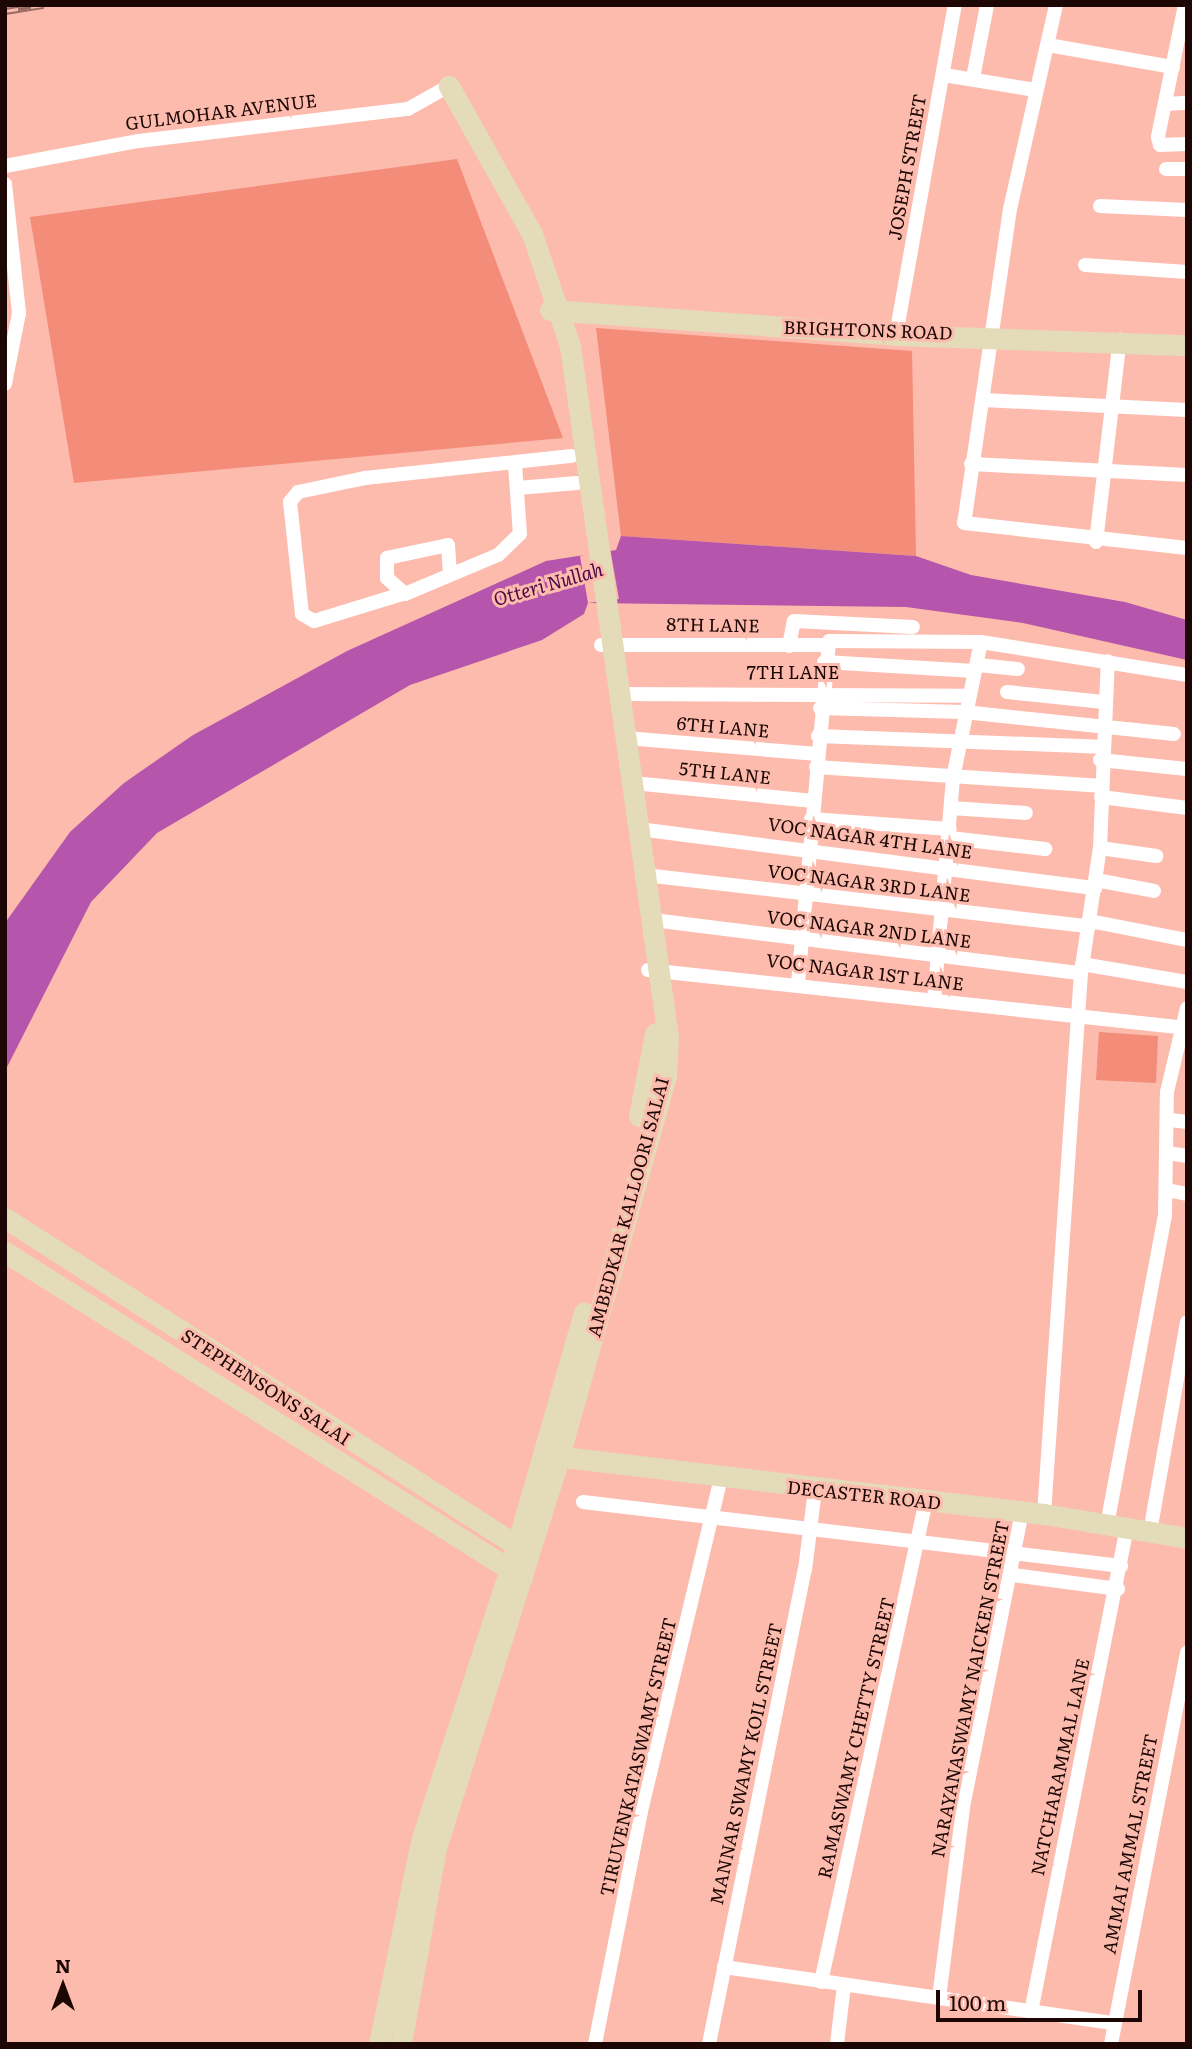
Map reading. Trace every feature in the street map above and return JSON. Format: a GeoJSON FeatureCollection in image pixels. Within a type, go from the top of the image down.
{"type":"FeatureCollection","features":[{"type":"Feature","properties":{"kind":"main road","name":"AMBEDKAR KALLOORI SALAI"},"geometry":{"type":"LineString","coordinates":[[444,90],[487,167],[556,311],[653,969]]}},
{"type":"Feature","properties":{"kind":"main road","name":"BRIGHTONS ROAD"},"geometry":{"type":"LineString","coordinates":[[556,311],[896,335],[989,334],[1120,339],[1187,345]]}},
{"type":"Feature","properties":{"kind":"main road","name":"AMBEDKAR KALLOORI SALAI"},"geometry":{"type":"LineString","coordinates":[[556,311],[572,456],[591,540]]}},
{"type":"Feature","properties":{"kind":"main road","name":"AMBEDKAR KALLOORI SALAI"},"geometry":{"type":"LineString","coordinates":[[401,2044],[436,1848],[550,1456],[651,1072],[655,1033],[653,920],[620,694],[606,645]]}},
{"type":"Feature","properties":{"kind":"main road","name":"STEPHENSONS SALAI"},"geometry":{"type":"LineString","coordinates":[[5,1218],[520,1562]]}},
{"type":"Feature","properties":{"kind":"main road","name":"STEPHENSONS SALAI"},"geometry":{"type":"LineString","coordinates":[[5,1252],[520,1562]]}},
{"type":"Feature","properties":{"kind":"main road","name":"DECASTER ROAD"},"geometry":{"type":"LineString","coordinates":[[550,1456],[720,1479],[1023,1511],[1150,1532],[1186,1533]]}},
{"type":"Feature","properties":{"kind":"main road","name":"AMBEDKAR KALLOORI SALAI"},"geometry":{"type":"LineString","coordinates":[[379,2044],[421,1841],[520,1562]]}},
{"type":"Feature","properties":{"kind":"street","name":"JOSEPH STREET"},"geometry":{"type":"LineString","coordinates":[[896,335],[955,5]]}},
{"type":"Feature","properties":{"kind":"street"},"geometry":{"type":"LineString","coordinates":[[973,78],[987,5]]}},
{"type":"Feature","properties":{"kind":"street"},"geometry":{"type":"LineString","coordinates":[[1056,5],[1036,90],[989,334],[983,400],[964,517],[970,528],[1096,542],[1187,548]]}},
{"type":"Feature","properties":{"kind":"street"},"geometry":{"type":"LineString","coordinates":[[1185,11],[1178,61],[1165,104],[1160,145],[1187,144]]}},
{"type":"Feature","properties":{"kind":"street"},"geometry":{"type":"LineString","coordinates":[[1048,45],[1178,61]]}},
{"type":"Feature","properties":{"kind":"street"},"geometry":{"type":"LineString","coordinates":[[944,75],[1036,90]]}},
{"type":"Feature","properties":{"kind":"street","name":"GULMOHAR AVENUE"},"geometry":{"type":"LineString","coordinates":[[5,166],[139,141],[398,111],[444,90]]}},
{"type":"Feature","properties":{"kind":"street"},"geometry":{"type":"LineString","coordinates":[[1165,104],[1187,103]]}},
{"type":"Feature","properties":{"kind":"street"},"geometry":{"type":"LineString","coordinates":[[1166,169],[1187,169]]}},
{"type":"Feature","properties":{"kind":"street"},"geometry":{"type":"LineString","coordinates":[[5,184],[11,278],[19,328],[5,384]]}},
{"type":"Feature","properties":{"kind":"street"},"geometry":{"type":"LineString","coordinates":[[1100,206],[1187,209]]}},
{"type":"Feature","properties":{"kind":"street"},"geometry":{"type":"LineString","coordinates":[[1085,265],[1187,272]]}},
{"type":"Feature","properties":{"kind":"street"},"geometry":{"type":"LineString","coordinates":[[1096,542],[1120,339]]}},
{"type":"Feature","properties":{"kind":"street"},"geometry":{"type":"LineString","coordinates":[[983,400],[1187,410]]}},
{"type":"Feature","properties":{"kind":"street"},"geometry":{"type":"LineString","coordinates":[[515,464],[515,542],[402,594],[314,621],[302,614],[290,502],[298,492],[572,456]]}},
{"type":"Feature","properties":{"kind":"street"},"geometry":{"type":"LineString","coordinates":[[971,464],[1102,474],[1187,475]]}},
{"type":"Feature","properties":{"kind":"street"},"geometry":{"type":"LineString","coordinates":[[517,488],[576,482]]}},
{"type":"Feature","properties":{"kind":"street"},"geometry":{"type":"LineString","coordinates":[[402,594],[387,578],[387,558],[394,552],[447,545],[450,574]]}},
{"type":"Feature","properties":{"kind":"street"},"geometry":{"type":"LineString","coordinates":[[789,646],[794,621],[914,627]]}},
{"type":"Feature","properties":{"kind":"street","name":"8TH LANE"},"geometry":{"type":"LineString","coordinates":[[606,645],[825,646],[833,639],[981,642],[1187,675]]}},
{"type":"Feature","properties":{"kind":"street"},"geometry":{"type":"LineString","coordinates":[[934,1000],[944,912],[953,778],[967,696],[981,642]]}},
{"type":"Feature","properties":{"kind":"street"},"geometry":{"type":"LineString","coordinates":[[798,983],[825,646]]}},
{"type":"Feature","properties":{"kind":"street"},"geometry":{"type":"LineString","coordinates":[[1044,1514],[1081,968],[1100,848],[1101,726],[1108,661]]}},
{"type":"Feature","properties":{"kind":"street"},"geometry":{"type":"LineString","coordinates":[[824,662],[1018,669]]}},
{"type":"Feature","properties":{"kind":"street","name":"7TH LANE"},"geometry":{"type":"LineString","coordinates":[[620,694],[822,690],[967,696]]}},
{"type":"Feature","properties":{"kind":"street"},"geometry":{"type":"LineString","coordinates":[[1007,692],[1104,702]]}},
{"type":"Feature","properties":{"kind":"street"},"geometry":{"type":"LineString","coordinates":[[820,708],[964,712],[1174,734]]}},
{"type":"Feature","properties":{"kind":"street"},"geometry":{"type":"LineString","coordinates":[[818,736],[958,741],[1100,753],[1187,769]]}},
{"type":"Feature","properties":{"kind":"street","name":"6TH LANE"},"geometry":{"type":"LineString","coordinates":[[626,738],[953,778],[1100,792],[1187,808]]}},
{"type":"Feature","properties":{"kind":"street","name":"5TH LANE"},"geometry":{"type":"LineString","coordinates":[[633,783],[813,801]]}},
{"type":"Feature","properties":{"kind":"street"},"geometry":{"type":"LineString","coordinates":[[951,808],[1026,813]]}},
{"type":"Feature","properties":{"kind":"street"},"geometry":{"type":"LineString","coordinates":[[811,819],[950,834],[1045,849]]}},
{"type":"Feature","properties":{"kind":"street","name":"VOC NAGAR 4TH LANE"},"geometry":{"type":"LineString","coordinates":[[639,829],[809,848],[946,869],[1154,891]]}},
{"type":"Feature","properties":{"kind":"street"},"geometry":{"type":"LineString","coordinates":[[1100,848],[1156,856]]}},
{"type":"Feature","properties":{"kind":"street","name":"VOC NAGAR 3RD LANE"},"geometry":{"type":"LineString","coordinates":[[645,875],[944,912],[1090,923],[1187,940]]}},
{"type":"Feature","properties":{"kind":"street","name":"VOC NAGAR 2ND LANE"},"geometry":{"type":"LineString","coordinates":[[653,920],[939,957],[1081,968],[1187,982]]}},
{"type":"Feature","properties":{"kind":"street","name":"VOC NAGAR 1ST LANE"},"geometry":{"type":"LineString","coordinates":[[653,969],[1185,1027]]}},
{"type":"Feature","properties":{"kind":"street","name":"NATCHARAMMAL LANE"},"geometry":{"type":"LineString","coordinates":[[1031,2012],[1071,1790],[1118,1589],[1121,1566],[1117,1527],[1167,1190],[1170,1120],[1180,1069],[1187,1007]]}},
{"type":"Feature","properties":{"kind":"street"},"geometry":{"type":"LineString","coordinates":[[1170,1120],[1187,1122]]}},
{"type":"Feature","properties":{"kind":"street"},"geometry":{"type":"LineString","coordinates":[[1168,1153],[1187,1156]]}},
{"type":"Feature","properties":{"kind":"street"},"geometry":{"type":"LineString","coordinates":[[1167,1190],[1187,1194]]}},
{"type":"Feature","properties":{"kind":"street"},"geometry":{"type":"LineString","coordinates":[[1150,1532],[1187,1322]]}},
{"type":"Feature","properties":{"kind":"street","name":"TIRUVENKATASWAMY STREET"},"geometry":{"type":"LineString","coordinates":[[596,2044],[641,1811],[715,1519],[720,1479]]}},
{"type":"Feature","properties":{"kind":"street","name":"MANNAR SWAMY KOIL STREET"},"geometry":{"type":"LineString","coordinates":[[709,2044],[813,1529],[816,1490]]}},
{"type":"Feature","properties":{"kind":"street","name":"RAMASWAMY CHETTY STREET"},"geometry":{"type":"LineString","coordinates":[[821,1982],[926,1501]]}},
{"type":"Feature","properties":{"kind":"street"},"geometry":{"type":"LineString","coordinates":[[583,1502],[715,1519],[920,1538],[1121,1566]]}},
{"type":"Feature","properties":{"kind":"street","name":"NARAYANASWAMY NAICKEN STREET"},"geometry":{"type":"LineString","coordinates":[[939,1998],[963,1807],[1018,1552],[1023,1511]]}},
{"type":"Feature","properties":{"kind":"street"},"geometry":{"type":"LineString","coordinates":[[1013,1575],[1118,1589]]}},
{"type":"Feature","properties":{"kind":"street","name":"AMMAI AMMAL STREET"},"geometry":{"type":"LineString","coordinates":[[1111,2044],[1187,1652]]}},
{"type":"Feature","properties":{"kind":"street"},"geometry":{"type":"LineString","coordinates":[[724,1967],[1115,2023]]}},
{"type":"Feature","properties":{"kind":"street"},"geometry":{"type":"LineString","coordinates":[[837,2044],[844,1985]]}},
{"type":"Feature","properties":{"kind":"shaded area"},"geometry":{"type":"Polygon","coordinates":[[[457,159],[563,438],[74,483],[30,217],[457,159]]]}},
{"type":"Feature","properties":{"kind":"shaded area"},"geometry":{"type":"Polygon","coordinates":[[[596,328],[912,351],[916,556],[621,536],[596,328]]]}},
{"type":"Feature","properties":{"kind":"shaded area"},"geometry":{"type":"Polygon","coordinates":[[[1099,1032],[1158,1036],[1156,1083],[1096,1080],[1099,1032]]]}},
{"type":"Feature","properties":{"kind":"water","name":"Otteri Nullah"},"geometry":{"type":"Polygon","coordinates":[[[621,536],[916,556],[971,575],[1125,602],[1187,620],[1187,660],[1023,623],[906,607],[588,603],[584,614],[542,640],[410,685],[157,833],[91,902],[5,1071],[5,923],[70,832],[124,783],[193,735],[347,651],[546,561],[616,550],[621,536]]]}},
{"type":"Feature","properties":{"kind":"pier"},"geometry":{"type":"Polygon","coordinates":[[[610,548],[619,599],[588,603],[580,556],[610,548]]]}},
{"type":"Feature","properties":{"kind":"railway"},"geometry":{"type":"LineString","coordinates":[[5,11],[44,5]]}}]}
